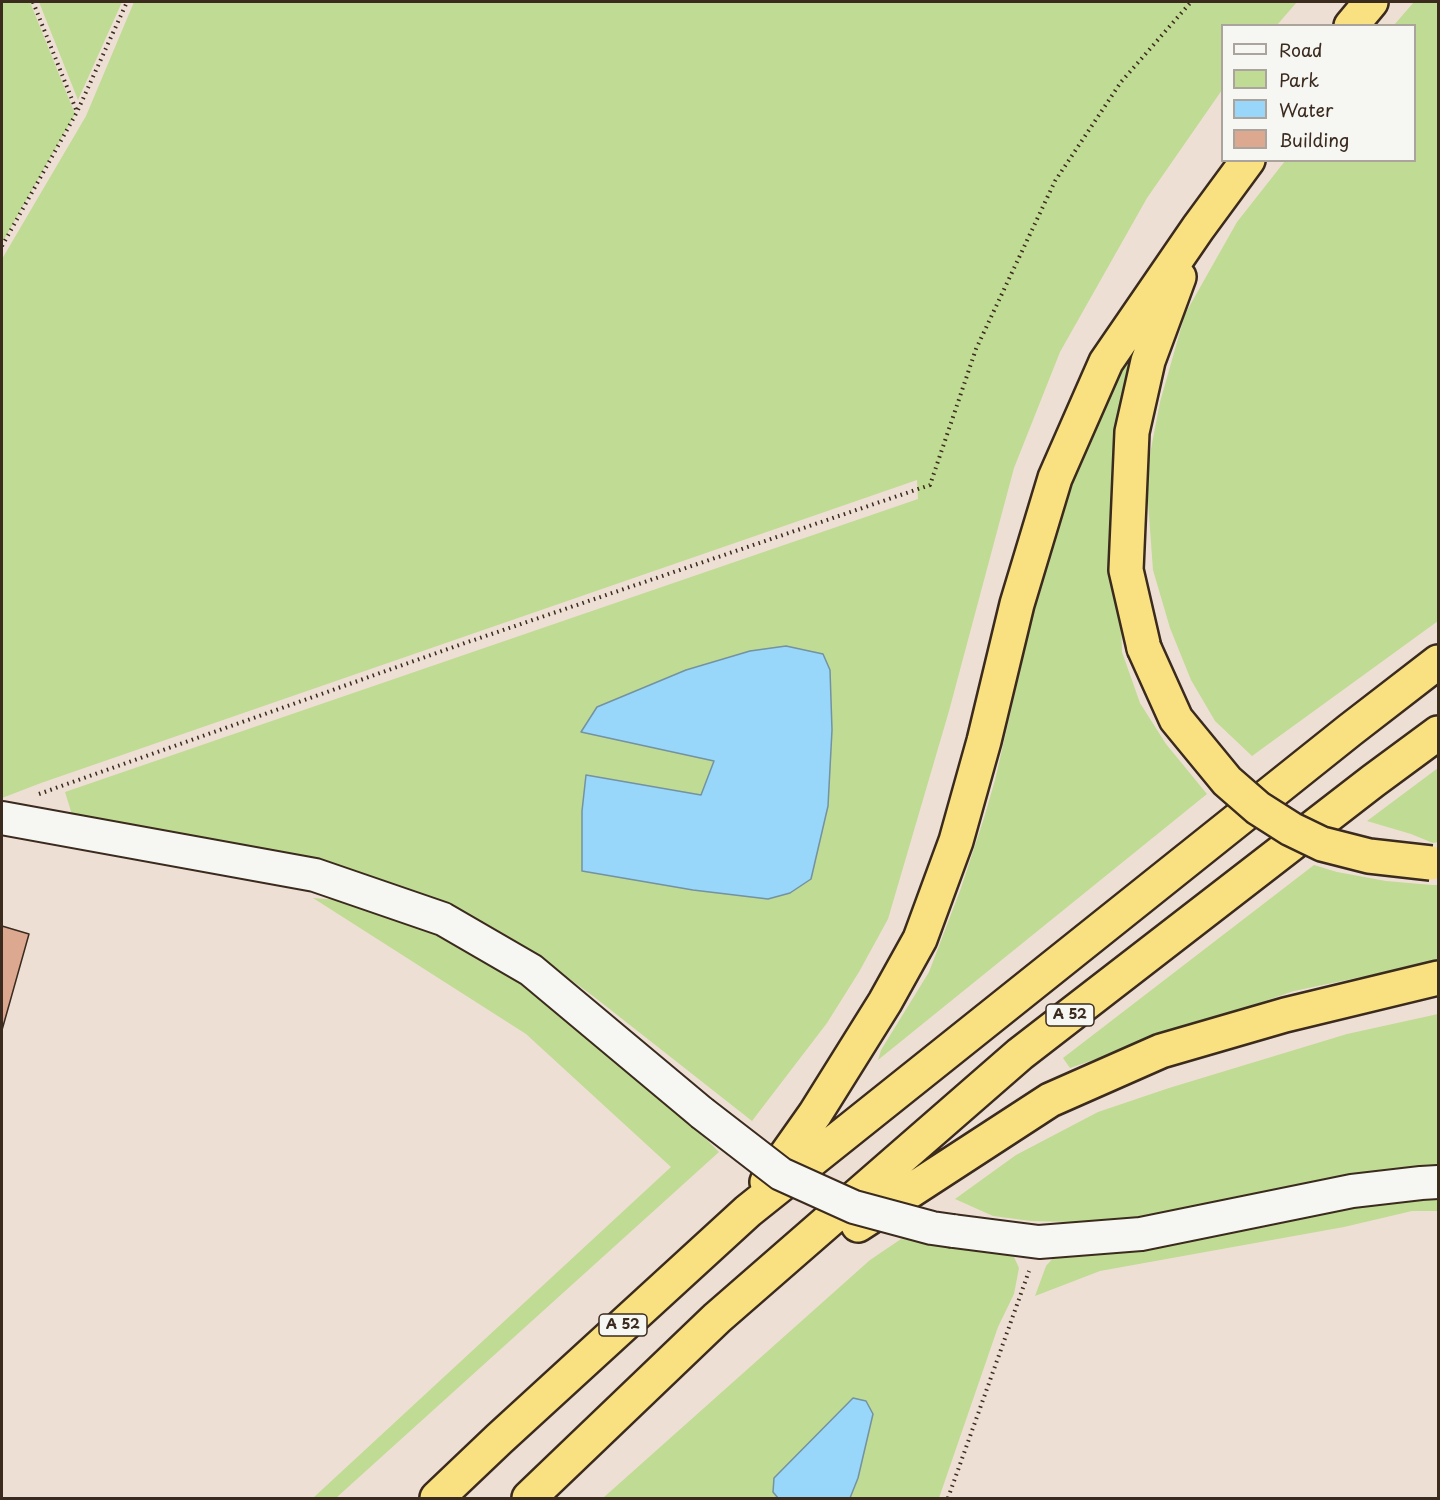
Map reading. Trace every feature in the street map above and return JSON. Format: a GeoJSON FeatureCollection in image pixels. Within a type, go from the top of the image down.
{"type":"FeatureCollection","features":[{"type":"Feature","properties":{"kind":"highway"},"geometry":{"type":"LineString","coordinates":[[1353,24],[1371,2]]}},
{"type":"Feature","properties":{"kind":"highway"},"geometry":{"type":"LineString","coordinates":[[748,1211],[821,1104],[885,1002],[920,939],[956,841],[984,741],[1017,604],[1055,477],[1106,362],[1247,162]]}},
{"type":"Feature","properties":{"kind":"highway"},"geometry":{"type":"LineString","coordinates":[[1198,228],[1171,296],[1149,361],[1131,432],[1126,570],[1144,648],[1176,719],[1227,782],[1258,808],[1291,829],[1322,844],[1369,856],[1435,862]]}},
{"type":"Feature","properties":{"kind":"highway","name":"A 52"},"geometry":{"type":"LineString","coordinates":[[437,1498],[499,1438],[748,1211],[1350,730],[1438,663]]}},
{"type":"Feature","properties":{"kind":"highway","name":"A 52"},"geometry":{"type":"LineString","coordinates":[[529,1498],[717,1318],[1020,1054],[1438,733]]}},
{"type":"Feature","properties":{"kind":"highway"},"geometry":{"type":"LineString","coordinates":[[717,1318],[1050,1100],[1161,1052],[1285,1015],[1431,979]]}},
{"type":"Feature","properties":{"kind":"street"},"geometry":{"type":"LineString","coordinates":[[2,818],[315,874],[443,919],[531,970],[702,1113],[781,1174],[854,1207],[932,1228],[1039,1242],[1142,1234],[1352,1191],[1438,1182]]}},
{"type":"Feature","properties":{"kind":"path"},"geometry":{"type":"LineString","coordinates":[[33,2],[77,112]]}},
{"type":"Feature","properties":{"kind":"path"},"geometry":{"type":"LineString","coordinates":[[2,246],[77,112],[127,2]]}},
{"type":"Feature","properties":{"kind":"path"},"geometry":{"type":"LineString","coordinates":[[32,797],[465,644],[930,485],[976,348],[1054,181],[1121,82],[1191,2]]}},
{"type":"Feature","properties":{"kind":"path"},"geometry":{"type":"LineString","coordinates":[[948,1498],[1039,1242]]}},
{"type":"Feature","properties":{"kind":"green space"},"geometry":{"type":"Polygon","coordinates":[[[2,2],[30,2],[75,114],[2,243],[2,2]]]}},
{"type":"Feature","properties":{"kind":"green space"},"geometry":{"type":"Polygon","coordinates":[[[39,2],[122,2],[78,100],[39,2]]]}},
{"type":"Feature","properties":{"kind":"green space"},"geometry":{"type":"Polygon","coordinates":[[[134,2],[1297,2],[1278,24],[1221,24],[1221,91],[1147,198],[1060,352],[1014,468],[949,711],[888,919],[827,1023],[752,1121],[593,996],[534,953],[455,909],[74,821],[65,792],[918,499],[917,480],[2,798],[2,259],[86,116],[134,2]],[[786,646],[750,651],[581,731],[714,760],[702,795],[586,776],[582,871],[693,890],[768,899],[811,878],[828,806],[832,730],[830,670],[823,654],[786,646]]]}},
{"type":"Feature","properties":{"kind":"green space"},"geometry":{"type":"Polygon","coordinates":[[[1414,2],[1438,2],[1438,621],[1252,756],[1215,721],[1191,680],[1170,628],[1153,570],[1146,475],[1160,402],[1185,314],[1237,222],[1284,162],[1416,162],[1416,24],[1395,24],[1414,2]]]}},
{"type":"Feature","properties":{"kind":"green space"},"geometry":{"type":"Polygon","coordinates":[[[1134,343],[1116,457],[1122,652],[1140,703],[1166,744],[1207,794],[878,1060],[881,1050],[929,972],[961,888],[995,780],[1032,619],[1074,476],[1134,343]]]}},
{"type":"Feature","properties":{"kind":"green space"},"geometry":{"type":"Polygon","coordinates":[[[1438,768],[1438,842],[1433,843],[1367,821],[1438,768]]]}},
{"type":"Feature","properties":{"kind":"green space"},"geometry":{"type":"Polygon","coordinates":[[[1314,865],[1337,872],[1386,881],[1438,885],[1438,961],[1294,991],[1070,1068],[1063,1058],[1314,865]]]}},
{"type":"Feature","properties":{"kind":"green space"},"geometry":{"type":"Polygon","coordinates":[[[313,898],[339,900],[408,918],[470,945],[571,1014],[646,1079],[719,1152],[336,1498],[313,1498],[671,1167],[526,1034],[313,898]]]}},
{"type":"Feature","properties":{"kind":"green space"},"geometry":{"type":"Polygon","coordinates":[[[1438,1014],[1438,1168],[1121,1221],[1031,1221],[993,1216],[955,1199],[1016,1155],[1098,1112],[1347,1034],[1438,1014]]]}},
{"type":"Feature","properties":{"kind":"green space"},"geometry":{"type":"Polygon","coordinates":[[[1438,1194],[1438,1211],[1412,1211],[1344,1227],[1100,1271],[1035,1296],[1046,1266],[1055,1256],[1384,1198],[1438,1194]]]}},
{"type":"Feature","properties":{"kind":"green space"},"geometry":{"type":"Polygon","coordinates":[[[901,1239],[1006,1252],[1014,1257],[1019,1268],[1014,1294],[998,1327],[939,1498],[850,1498],[858,1478],[773,1492],[778,1498],[603,1498],[870,1260],[901,1239]]]}},
{"type":"Feature","properties":{"kind":"water"},"geometry":{"type":"Polygon","coordinates":[[[786,646],[823,654],[830,670],[832,730],[828,806],[811,879],[790,893],[768,899],[693,890],[582,871],[582,811],[586,775],[701,795],[714,761],[581,732],[597,707],[686,670],[750,651],[786,646]]]}},
{"type":"Feature","properties":{"kind":"water"},"geometry":{"type":"Polygon","coordinates":[[[853,1398],[866,1401],[873,1414],[858,1478],[850,1498],[778,1498],[773,1492],[774,1478],[853,1398]]]}},
{"type":"Feature","properties":{"kind":"building"},"geometry":{"type":"Polygon","coordinates":[[[2,926],[29,934],[2,1030],[2,926]]]}}]}
